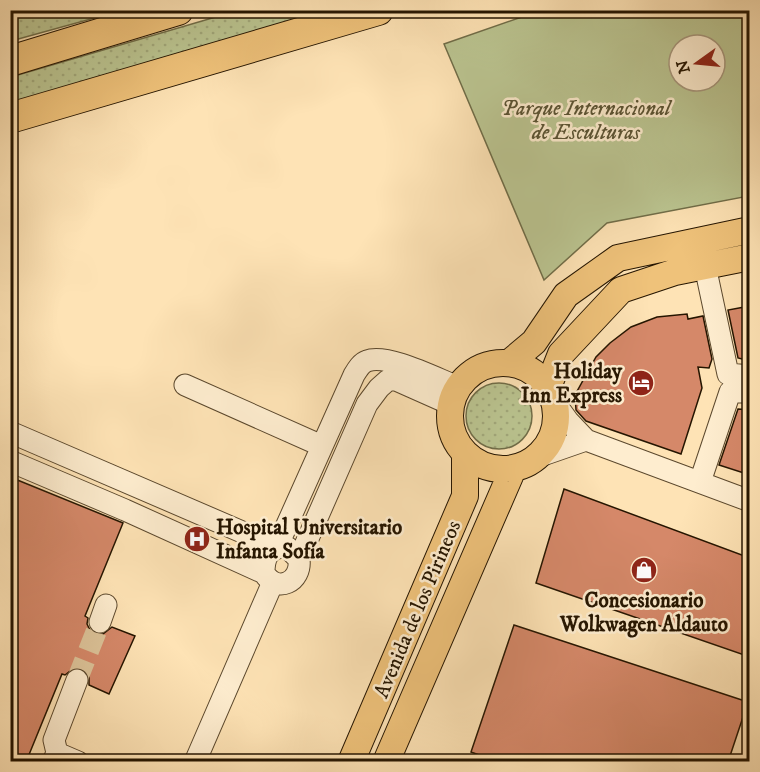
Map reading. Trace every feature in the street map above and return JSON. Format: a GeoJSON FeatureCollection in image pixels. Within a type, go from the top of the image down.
{"type":"FeatureCollection","features":[{"type":"Feature","properties":{"kind":"highway"},"geometry":{"type":"LineString","coordinates":[[10,61],[178,10]]}},
{"type":"Feature","properties":{"kind":"highway"},"geometry":{"type":"LineString","coordinates":[[10,118],[378,10]]}},
{"type":"Feature","properties":{"kind":"main road"},"geometry":{"type":"LineString","coordinates":[[509,363],[534,342],[566,295],[618,258],[750,230]]}},
{"type":"Feature","properties":{"kind":"main road"},"geometry":{"type":"LineString","coordinates":[[551,395],[537,375],[509,363],[492,364],[475,371],[454,395],[451,427],[458,444],[465,454],[482,466],[500,470],[513,469],[531,462],[540,456],[551,441],[555,428],[551,395],[561,354],[621,290],[675,272],[750,257]]}},
{"type":"Feature","properties":{"kind":"main road","name":"Avenida de los Pirineos"},"geometry":{"type":"LineString","coordinates":[[351,762],[465,496],[465,454]]}},
{"type":"Feature","properties":{"kind":"main road","name":"Avenida de los Pirineos"},"geometry":{"type":"LineString","coordinates":[[386,762],[513,469]]}},
{"type":"Feature","properties":{"kind":"street"},"geometry":{"type":"LineString","coordinates":[[705,266],[728,374],[750,376]]}},
{"type":"Feature","properties":{"kind":"street"},"geometry":{"type":"LineString","coordinates":[[195,762],[269,578],[266,559],[277,547],[354,375],[363,363],[369,360],[382,360],[396,363],[454,395]]}},
{"type":"Feature","properties":{"kind":"street"},"geometry":{"type":"LineString","coordinates":[[10,461],[125,510],[269,578],[289,583],[296,577],[300,568],[299,559],[367,404],[379,388],[391,379],[454,395]]}},
{"type":"Feature","properties":{"kind":"street"},"geometry":{"type":"LineString","coordinates":[[185,385],[322,446]]}},
{"type":"Feature","properties":{"kind":"street"},"geometry":{"type":"LineString","coordinates":[[700,482],[730,392],[750,392]]}},
{"type":"Feature","properties":{"kind":"street"},"geometry":{"type":"LineString","coordinates":[[551,395],[568,421],[586,440],[750,501]]}},
{"type":"Feature","properties":{"kind":"street"},"geometry":{"type":"LineString","coordinates":[[10,432],[277,547],[287,548],[299,559]]}},
{"type":"Feature","properties":{"kind":"street"},"geometry":{"type":"LineString","coordinates":[[540,456],[586,440]]}},
{"type":"Feature","properties":{"kind":"street"},"geometry":{"type":"LineString","coordinates":[[77,680],[54,740],[55,757],[78,762]]}},
{"type":"Feature","properties":{"kind":"green space"},"geometry":{"type":"Polygon","coordinates":[[[11,10],[120,10],[120,11],[11,41],[11,10]]]}},
{"type":"Feature","properties":{"kind":"green space"},"geometry":{"type":"Polygon","coordinates":[[[236,11],[329,11],[11,103],[11,77],[236,11]]]}},
{"type":"Feature","properties":{"kind":"green space","name":"Parque Internacional de Esculturas"},"geometry":{"type":"Polygon","coordinates":[[[539,11],[749,11],[749,196],[607,223],[544,280],[444,44],[539,11]]]}},
{"type":"Feature","properties":{"kind":"green space"},"geometry":{"type":"Polygon","coordinates":[[[499,383],[512,385],[522,393],[530,403],[532,416],[530,429],[522,439],[512,447],[499,449],[486,447],[476,439],[468,429],[466,416],[468,403],[476,393],[486,385],[499,383]]]}},
{"type":"Feature","properties":{"kind":"building"},"geometry":{"type":"Polygon","coordinates":[[[750,306],[750,361],[738,358],[728,310],[750,306]]]}},
{"type":"Feature","properties":{"kind":"building","name":"Holiday Inn Express"},"geometry":{"type":"Polygon","coordinates":[[[687,314],[688,319],[703,316],[712,359],[709,368],[698,367],[702,388],[681,454],[586,421],[576,410],[575,395],[596,357],[631,327],[657,317],[687,314]]]}},
{"type":"Feature","properties":{"kind":"building"},"geometry":{"type":"Polygon","coordinates":[[[738,409],[750,410],[750,475],[719,465],[738,409]]]}},
{"type":"Feature","properties":{"kind":"building"},"geometry":{"type":"Polygon","coordinates":[[[10,477],[123,523],[85,616],[88,618],[87,624],[90,630],[95,634],[103,634],[112,627],[135,636],[109,694],[89,685],[89,677],[82,668],[74,668],[65,675],[62,674],[26,762],[10,762],[10,477]]]}},
{"type":"Feature","properties":{"kind":"building","name":"Concesionario Wolkwagen Aldauto"},"geometry":{"type":"Polygon","coordinates":[[[564,489],[750,558],[750,657],[536,583],[564,489]]]}},
{"type":"Feature","properties":{"kind":"building"},"geometry":{"type":"Polygon","coordinates":[[[514,625],[748,702],[728,762],[498,762],[471,752],[514,625]]]}},
{"type":"Feature","properties":{"kind":"tunnel"},"geometry":{"type":"LineString","coordinates":[[77,680],[100,622]]}},
{"type":"Feature","properties":{"kind":"place","name":"Holiday Inn Express"},"geometry":{"type":"Point","coordinates":[641,383]}},
{"type":"Feature","properties":{"kind":"place","name":"Hospital Universitario Infanta Sofía"},"geometry":{"type":"Point","coordinates":[197,539]}},
{"type":"Feature","properties":{"kind":"place","name":"Concesionario Wolkwagen Aldauto"},"geometry":{"type":"Point","coordinates":[644,570]}}]}
